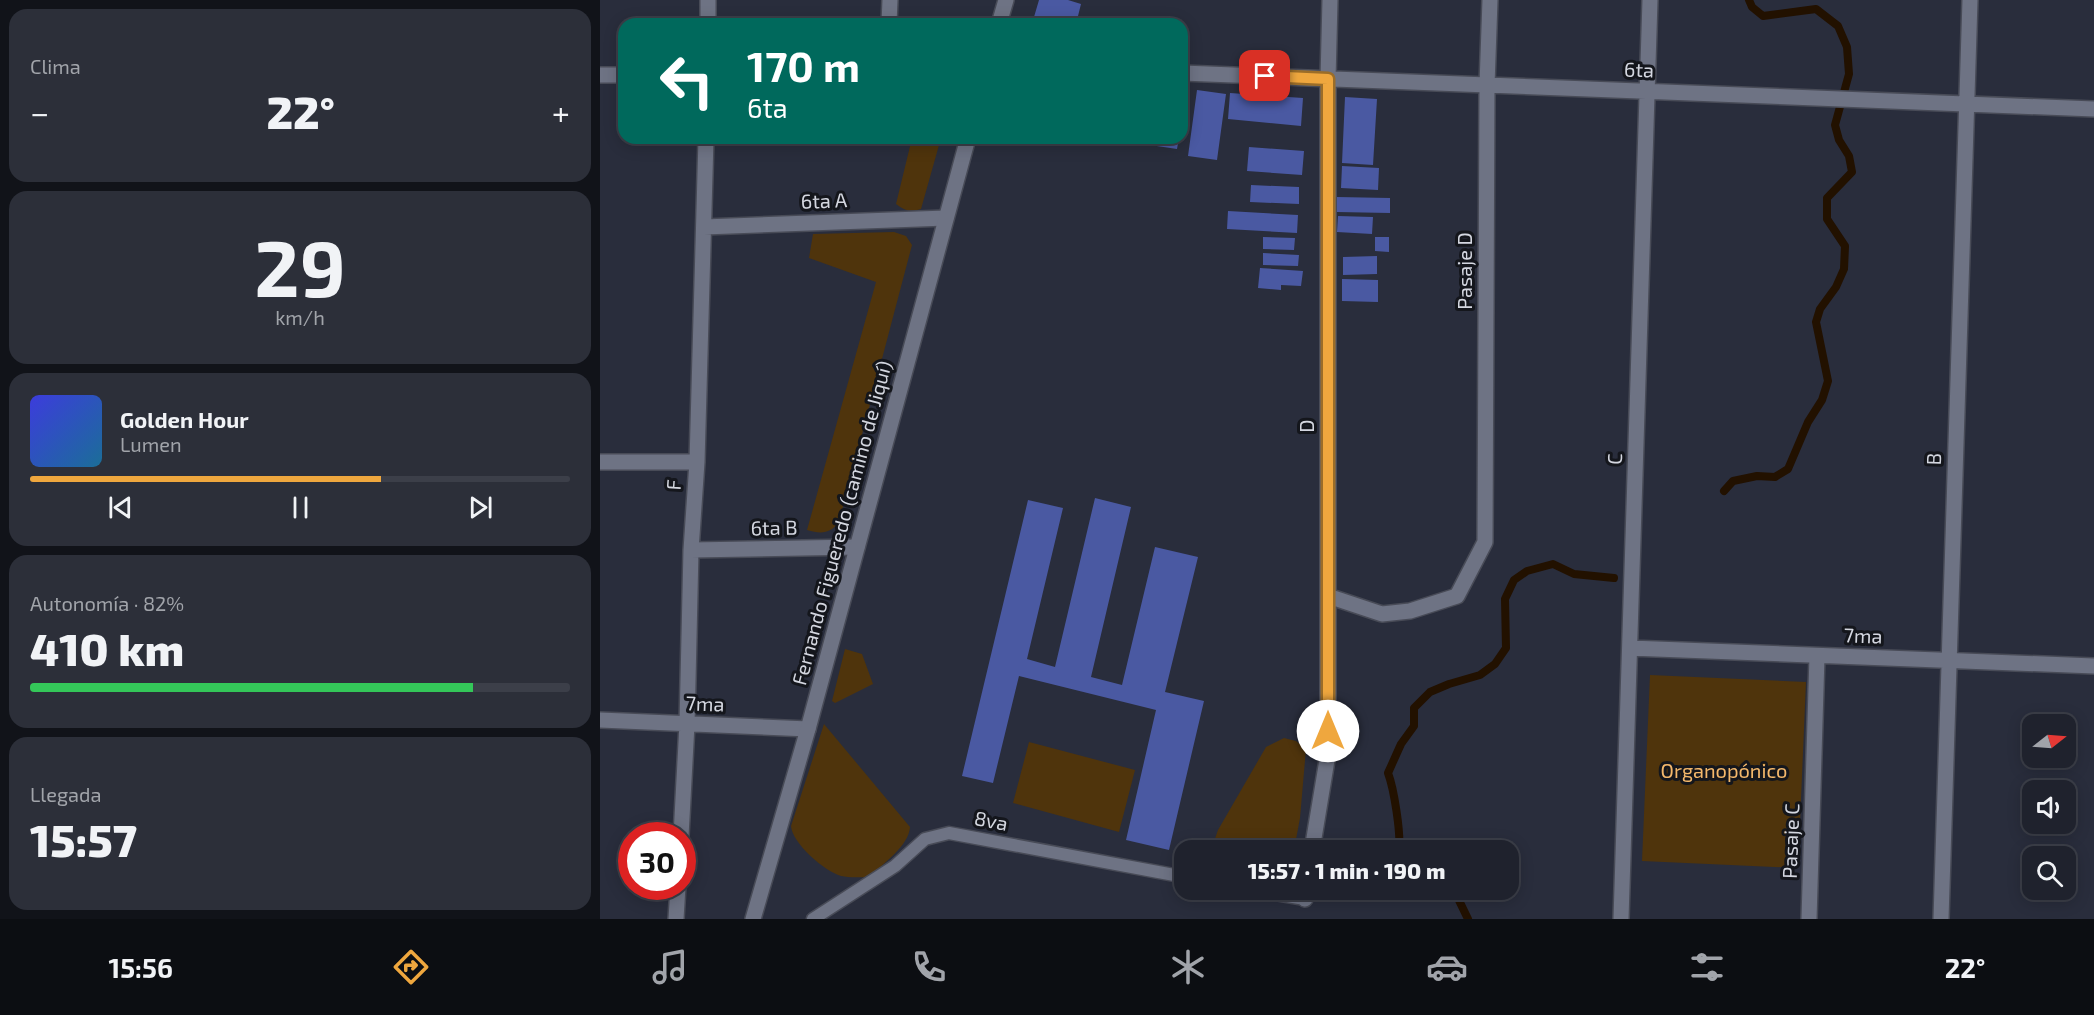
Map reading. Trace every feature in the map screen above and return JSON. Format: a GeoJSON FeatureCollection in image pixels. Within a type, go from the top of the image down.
{"type":"FeatureCollection","features":[{"type":"Feature","properties":{"kind":"street"},"geometry":{"type":"LineString","coordinates":[[708,0],[708,18]]}},
{"type":"Feature","properties":{"kind":"street"},"geometry":{"type":"LineString","coordinates":[[889,18],[890,0]]}},
{"type":"Feature","properties":{"kind":"street"},"geometry":{"type":"LineString","coordinates":[[1001,18],[1006,0]]}},
{"type":"Feature","properties":{"kind":"street","name":"D"},"geometry":{"type":"LineString","coordinates":[[1314,840],[1328,754],[1330,0]]}},
{"type":"Feature","properties":{"kind":"street","name":"Pasaje D"},"geometry":{"type":"LineString","coordinates":[[1328,596],[1382,614],[1410,611],[1457,596],[1485,542],[1487,85],[1490,0]]}},
{"type":"Feature","properties":{"kind":"street","name":"C"},"geometry":{"type":"LineString","coordinates":[[1621,919],[1650,0]]}},
{"type":"Feature","properties":{"kind":"street","name":"B"},"geometry":{"type":"LineString","coordinates":[[1941,919],[1970,0]]}},
{"type":"Feature","properties":{"kind":"street","name":"6ta"},"geometry":{"type":"LineString","coordinates":[[1188,73],[2094,108]]}},
{"type":"Feature","properties":{"kind":"street"},"geometry":{"type":"LineString","coordinates":[[600,75],[618,75]]}},
{"type":"Feature","properties":{"kind":"street","name":"F"},"geometry":{"type":"LineString","coordinates":[[682,822],[687,724],[691,550],[697,462],[706,144]]}},
{"type":"Feature","properties":{"kind":"street","name":"Fernando Figueredo (camino de Jiquí)"},"geometry":{"type":"LineString","coordinates":[[753,919],[808,729],[966,144]]}},
{"type":"Feature","properties":{"kind":"street","name":"6ta A"},"geometry":{"type":"LineString","coordinates":[[704,227],[946,218]]}},
{"type":"Feature","properties":{"kind":"street"},"geometry":{"type":"LineString","coordinates":[[600,462],[697,462]]}},
{"type":"Feature","properties":{"kind":"street","name":"6ta B"},"geometry":{"type":"LineString","coordinates":[[691,550],[857,547]]}},
{"type":"Feature","properties":{"kind":"street","name":"7ma"},"geometry":{"type":"LineString","coordinates":[[1630,648],[2094,666]]}},
{"type":"Feature","properties":{"kind":"street","name":"Pasaje C"},"geometry":{"type":"LineString","coordinates":[[1809,919],[1816,656]]}},
{"type":"Feature","properties":{"kind":"street","name":"7ma"},"geometry":{"type":"LineString","coordinates":[[600,720],[808,729]]}},
{"type":"Feature","properties":{"kind":"street"},"geometry":{"type":"LineString","coordinates":[[676,919],[677,900]]}},
{"type":"Feature","properties":{"kind":"lane","name":"8va"},"geometry":{"type":"LineString","coordinates":[[813,919],[896,866],[925,839],[949,833],[1174,875]]}},
{"type":"Feature","properties":{"kind":"green space"},"geometry":{"type":"Polygon","coordinates":[[[911,144],[939,144],[921,209],[911,211],[896,204],[911,144]]]}},
{"type":"Feature","properties":{"kind":"green space"},"geometry":{"type":"Polygon","coordinates":[[[894,232],[906,236],[912,245],[839,522],[825,532],[807,530],[876,282],[809,258],[813,234],[894,232]]]}},
{"type":"Feature","properties":{"kind":"green space"},"geometry":{"type":"Polygon","coordinates":[[[845,649],[862,654],[873,684],[835,703],[832,701],[845,649]]]}},
{"type":"Feature","properties":{"kind":"green space","name":"Organopónico"},"geometry":{"type":"Polygon","coordinates":[[[1650,675],[1806,682],[1798,868],[1642,861],[1650,675]]]}},
{"type":"Feature","properties":{"kind":"green space"},"geometry":{"type":"Polygon","coordinates":[[[824,724],[910,827],[905,841],[870,877],[848,877],[834,873],[810,856],[793,833],[791,826],[824,724]]]}},
{"type":"Feature","properties":{"kind":"green space"},"geometry":{"type":"Polygon","coordinates":[[[1284,738],[1296,741],[1306,749],[1296,840],[1214,840],[1218,830],[1266,747],[1284,738]]]}},
{"type":"Feature","properties":{"kind":"green space"},"geometry":{"type":"Polygon","coordinates":[[[1029,742],[1135,770],[1119,832],[1013,803],[1029,742]]]}},
{"type":"Feature","properties":{"kind":"building"},"geometry":{"type":"Polygon","coordinates":[[[1039,0],[1068,0],[1081,4],[1078,18],[1034,17],[1039,0]]]}},
{"type":"Feature","properties":{"kind":"building"},"geometry":{"type":"Polygon","coordinates":[[[1197,90],[1226,94],[1217,160],[1188,156],[1197,90]]]}},
{"type":"Feature","properties":{"kind":"building"},"geometry":{"type":"Polygon","coordinates":[[[1230,93],[1303,98],[1301,126],[1228,119],[1230,93]]]}},
{"type":"Feature","properties":{"kind":"building"},"geometry":{"type":"Polygon","coordinates":[[[1345,97],[1377,99],[1373,165],[1342,163],[1345,97]]]}},
{"type":"Feature","properties":{"kind":"building"},"geometry":{"type":"Polygon","coordinates":[[[1150,144],[1178,144],[1177,149],[1150,144]]]}},
{"type":"Feature","properties":{"kind":"building"},"geometry":{"type":"Polygon","coordinates":[[[1249,147],[1304,151],[1302,175],[1247,171],[1249,147]]]}},
{"type":"Feature","properties":{"kind":"building"},"geometry":{"type":"Polygon","coordinates":[[[1342,166],[1379,168],[1378,190],[1341,188],[1342,166]]]}},
{"type":"Feature","properties":{"kind":"building"},"geometry":{"type":"Polygon","coordinates":[[[1251,185],[1299,187],[1299,204],[1250,202],[1251,185]]]}},
{"type":"Feature","properties":{"kind":"building"},"geometry":{"type":"Polygon","coordinates":[[[1337,197],[1390,198],[1390,213],[1337,212],[1337,197]]]}},
{"type":"Feature","properties":{"kind":"building"},"geometry":{"type":"Polygon","coordinates":[[[1228,211],[1298,215],[1297,233],[1227,229],[1228,211]]]}},
{"type":"Feature","properties":{"kind":"building"},"geometry":{"type":"Polygon","coordinates":[[[1338,216],[1373,217],[1372,234],[1337,232],[1338,216]]]}},
{"type":"Feature","properties":{"kind":"building"},"geometry":{"type":"Polygon","coordinates":[[[1263,237],[1295,238],[1294,250],[1263,249],[1263,237]]]}},
{"type":"Feature","properties":{"kind":"building"},"geometry":{"type":"Polygon","coordinates":[[[1375,237],[1389,237],[1389,252],[1375,251],[1375,237]]]}},
{"type":"Feature","properties":{"kind":"building"},"geometry":{"type":"Polygon","coordinates":[[[1263,253],[1299,255],[1298,266],[1263,265],[1263,253]]]}},
{"type":"Feature","properties":{"kind":"building"},"geometry":{"type":"Polygon","coordinates":[[[1377,256],[1377,274],[1343,275],[1343,257],[1377,256]]]}},
{"type":"Feature","properties":{"kind":"building"},"geometry":{"type":"Polygon","coordinates":[[[1260,268],[1303,271],[1301,286],[1281,285],[1281,290],[1258,288],[1260,268]]]}},
{"type":"Feature","properties":{"kind":"building"},"geometry":{"type":"Polygon","coordinates":[[[1342,279],[1378,280],[1378,302],[1342,301],[1342,279]]]}},
{"type":"Feature","properties":{"kind":"building"},"geometry":{"type":"Polygon","coordinates":[[[1095,498],[1131,507],[1091,677],[1122,685],[1155,547],[1198,557],[1165,692],[1204,701],[1169,850],[1126,840],[1156,710],[1019,676],[993,783],[962,776],[1028,500],[1063,508],[1027,659],[1055,667],[1095,498]]]}},
{"type":"Feature","properties":{"kind":"waterway"},"geometry":{"type":"LineString","coordinates":[[1724,491],[1733,481],[1757,476],[1775,477],[1788,469],[1808,422],[1822,400],[1828,381],[1816,322],[1820,309],[1836,287],[1844,269],[1845,246],[1827,219],[1827,198],[1852,172],[1849,156],[1839,140],[1835,125],[1849,74],[1847,47],[1838,26],[1816,9],[1763,16],[1752,7],[1749,0]]}},
{"type":"Feature","properties":{"kind":"waterway"},"geometry":{"type":"LineString","coordinates":[[1399,840],[1393,789],[1388,773],[1401,744],[1414,726],[1414,708],[1430,692],[1480,675],[1495,664],[1506,648],[1505,599],[1514,580],[1527,571],[1553,564],[1574,574],[1614,578]]}},
{"type":"Feature","properties":{"kind":"waterway"},"geometry":{"type":"LineString","coordinates":[[1459,900],[1468,919]]}},
{"type":"Feature","properties":{"kind":"route"},"geometry":{"type":"LineString","coordinates":[[1265,76],[1328,79],[1328,731]]}}]}
